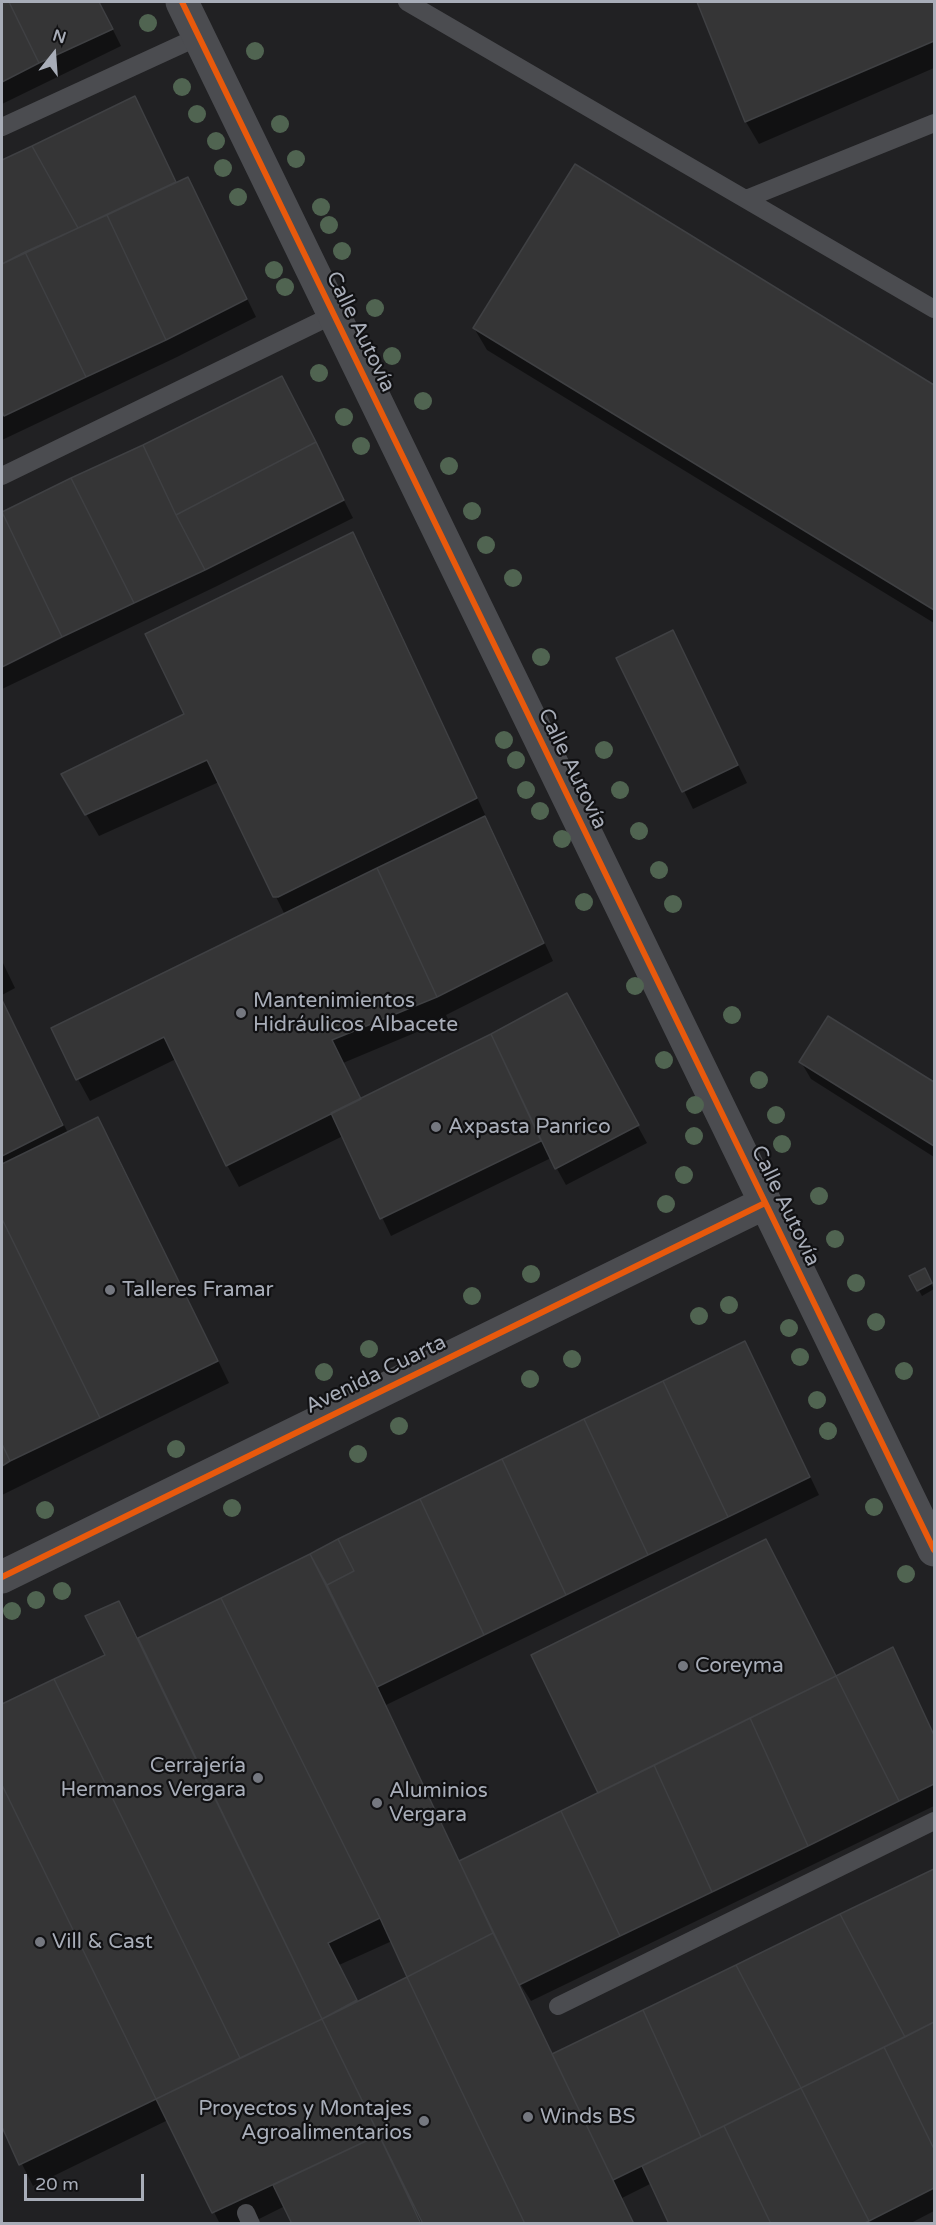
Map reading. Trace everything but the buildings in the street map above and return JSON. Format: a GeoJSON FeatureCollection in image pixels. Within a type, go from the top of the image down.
{"type":"FeatureCollection","features":[{"type":"Feature","properties":{"kind":"street","name":"Calle Autovía"},"geometry":{"type":"LineString","coordinates":[[182,2],[934,1550]]}},
{"type":"Feature","properties":{"kind":"street","name":"Avenida Cuarta"},"geometry":{"type":"LineString","coordinates":[[2,1577],[765,1203]]}},
{"type":"Feature","properties":{"kind":"lane"},"geometry":{"type":"LineString","coordinates":[[407,2],[934,309]]}},
{"type":"Feature","properties":{"kind":"lane"},"geometry":{"type":"LineString","coordinates":[[2,127],[200,36]]}},
{"type":"Feature","properties":{"kind":"lane"},"geometry":{"type":"LineString","coordinates":[[746,199],[934,123]]}},
{"type":"Feature","properties":{"kind":"lane"},"geometry":{"type":"LineString","coordinates":[[2,476],[333,315]]}},
{"type":"Feature","properties":{"kind":"lane"},"geometry":{"type":"LineString","coordinates":[[558,2006],[934,1821]]}},
{"type":"Feature","properties":{"kind":"shaded area"},"geometry":{"type":"Polygon","coordinates":[[[2,2],[934,2],[934,2223],[2,2223],[2,2]]]}},
{"type":"Feature","properties":{"kind":"cycle path"},"geometry":{"type":"LineString","coordinates":[[182,2],[934,1550]]}},
{"type":"Feature","properties":{"kind":"cycle path"},"geometry":{"type":"LineString","coordinates":[[2,1577],[765,1203]]}},
{"type":"Feature","properties":{"kind":"place","name":"Mantenimientos Hidráulicos Albacete"},"geometry":{"type":"Point","coordinates":[241,1013]}},
{"type":"Feature","properties":{"kind":"place","name":"Axpasta Panrico"},"geometry":{"type":"Point","coordinates":[436,1127]}},
{"type":"Feature","properties":{"kind":"place","name":"Talleres Framar"},"geometry":{"type":"Point","coordinates":[110,1290]}},
{"type":"Feature","properties":{"kind":"place","name":"Coreyma"},"geometry":{"type":"Point","coordinates":[683,1666]}},
{"type":"Feature","properties":{"kind":"place","name":"Cerrajería Hermanos Vergara"},"geometry":{"type":"Point","coordinates":[258,1778]}},
{"type":"Feature","properties":{"kind":"place","name":"Aluminios Vergara"},"geometry":{"type":"Point","coordinates":[377,1803]}},
{"type":"Feature","properties":{"kind":"place","name":"Vill & Cast"},"geometry":{"type":"Point","coordinates":[40,1942]}},
{"type":"Feature","properties":{"kind":"place","name":"Winds BS"},"geometry":{"type":"Point","coordinates":[528,2117]}},
{"type":"Feature","properties":{"kind":"place","name":"Proyectos y Montajes Agroalimentarios"},"geometry":{"type":"Point","coordinates":[424,2121]}}]}
